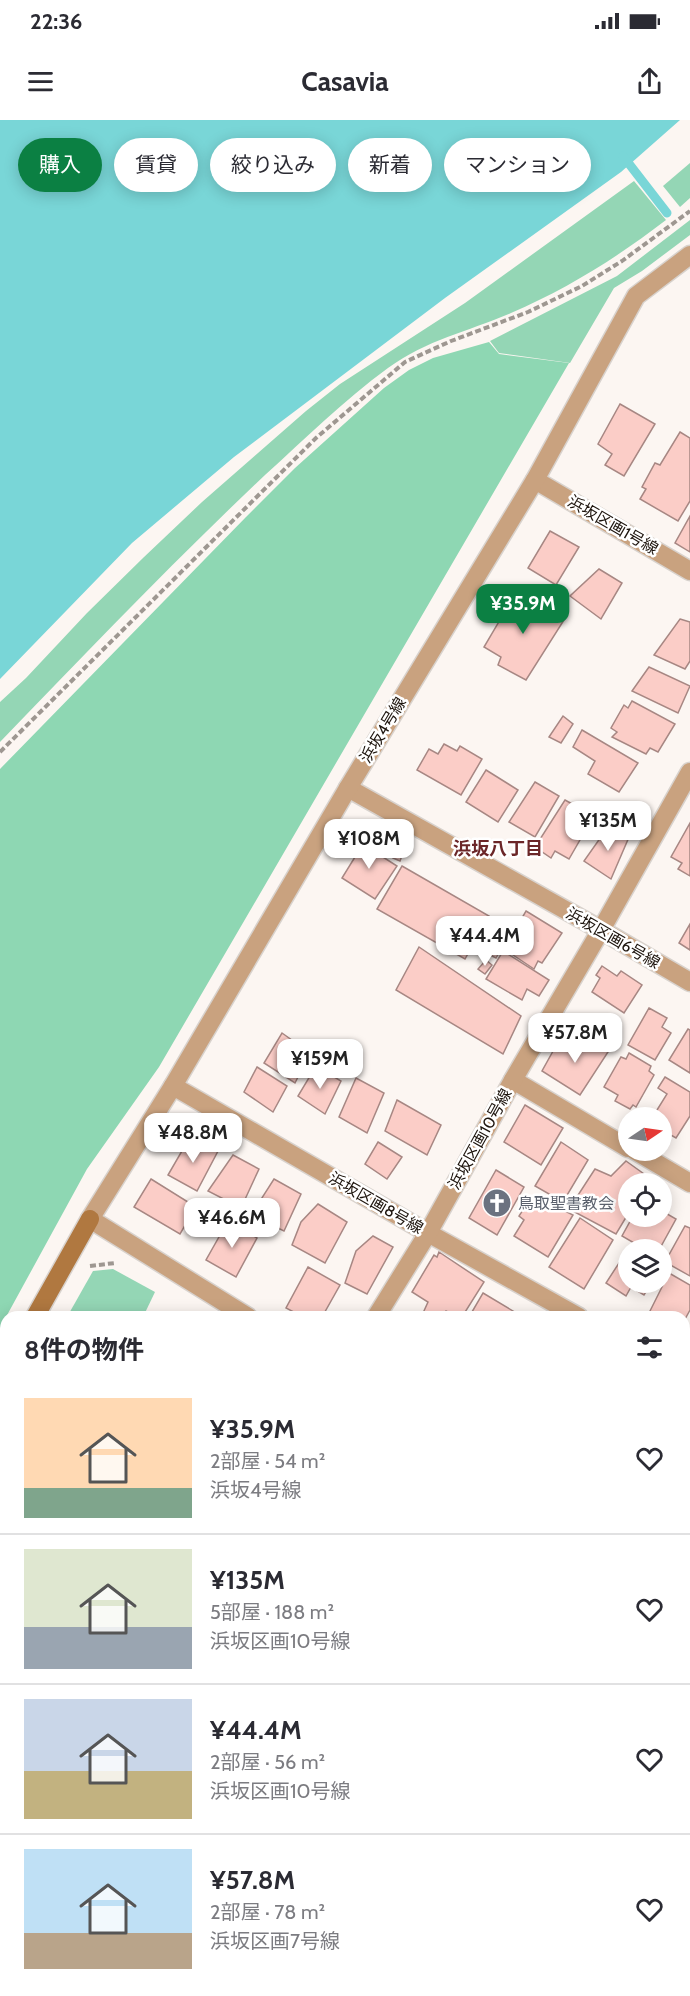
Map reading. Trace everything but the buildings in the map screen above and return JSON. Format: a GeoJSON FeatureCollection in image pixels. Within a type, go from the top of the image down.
{"type":"FeatureCollection","features":[{"type":"Feature","properties":{"kind":"main road"},"geometry":{"type":"LineString","coordinates":[[37,1311],[90,1219]]}},
{"type":"Feature","properties":{"kind":"street","name":"浜坂4号線"},"geometry":{"type":"LineString","coordinates":[[90,1219],[173,1086],[348,788],[535,480],[636,296],[690,255]]}},
{"type":"Feature","properties":{"kind":"street","name":"浜坂区画1号線"},"geometry":{"type":"LineString","coordinates":[[535,480],[690,571]]}},
{"type":"Feature","properties":{"kind":"street","name":"浜坂区画10号線"},"geometry":{"type":"LineString","coordinates":[[380,1311],[428,1233],[513,1080],[688,781]]}},
{"type":"Feature","properties":{"kind":"street","name":"浜坂区画6号線"},"geometry":{"type":"LineString","coordinates":[[348,788],[690,982]]}},
{"type":"Feature","properties":{"kind":"street"},"geometry":{"type":"LineString","coordinates":[[513,1080],[618,1142]]}},
{"type":"Feature","properties":{"kind":"street","name":"浜坂区画8号線"},"geometry":{"type":"LineString","coordinates":[[173,1086],[568,1311]]}},
{"type":"Feature","properties":{"kind":"street"},"geometry":{"type":"LineString","coordinates":[[652,1161],[690,1184]]}},
{"type":"Feature","properties":{"kind":"street"},"geometry":{"type":"LineString","coordinates":[[90,1219],[238,1311]]}},
{"type":"Feature","properties":{"kind":"path"},"geometry":{"type":"LineString","coordinates":[[0,752],[316,438],[405,362],[451,341],[528,312],[582,286],[622,261],[690,211]]}},
{"type":"Feature","properties":{"kind":"path"},"geometry":{"type":"LineString","coordinates":[[88,1266],[114,1263],[124,1268]]}},
{"type":"Feature","properties":{"kind":"green space"},"geometry":{"type":"Polygon","coordinates":[[[690,163],[690,198],[680,207],[663,186],[690,163]]]}},
{"type":"Feature","properties":{"kind":"green space"},"geometry":{"type":"Polygon","coordinates":[[[634,181],[666,220],[629,247],[572,283],[532,304],[418,350],[372,380],[231,507],[0,742],[0,702],[26,678],[87,613],[202,502],[340,384],[465,303],[634,181]]]}},
{"type":"Feature","properties":{"kind":"green space"},"geometry":{"type":"Polygon","coordinates":[[[690,220],[690,235],[642,271],[614,288],[570,363],[499,353],[490,341],[617,276],[690,220]]]}},
{"type":"Feature","properties":{"kind":"green space"},"geometry":{"type":"Polygon","coordinates":[[[489,342],[499,354],[569,363],[159,1067],[87,1169],[9,1311],[0,1311],[0,769],[295,468],[384,388],[409,370],[433,358],[489,342]]]}},
{"type":"Feature","properties":{"kind":"green space"},"geometry":{"type":"Polygon","coordinates":[[[113,1269],[155,1292],[146,1311],[70,1311],[93,1271],[113,1269]]]}},
{"type":"Feature","properties":{"kind":"water"},"geometry":{"type":"Polygon","coordinates":[[[0,120],[680,120],[621,172],[445,298],[234,457],[132,543],[0,679],[0,120]]]}},
{"type":"Feature","properties":{"kind":"waterway"},"geometry":{"type":"LineString","coordinates":[[623,156],[667,213]]}},
{"type":"Feature","properties":{"kind":"place","name":"鳥取聖書教会"},"geometry":{"type":"Point","coordinates":[497,1203]}},
{"type":"Feature","properties":{"kind":"district","name":"浜坂八丁目"},"geometry":{"type":"Point","coordinates":[498,849]}}]}
